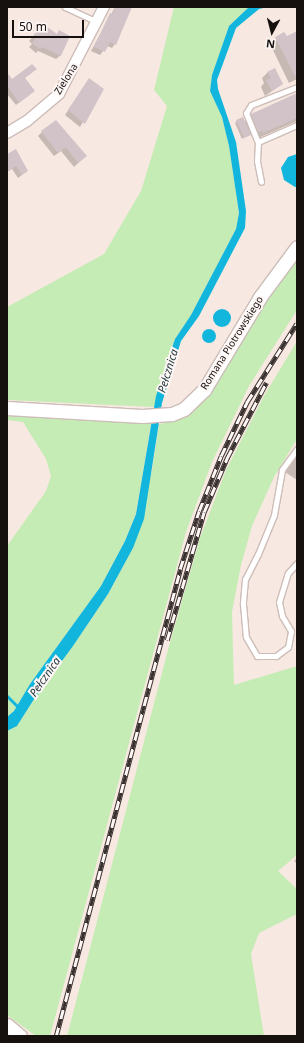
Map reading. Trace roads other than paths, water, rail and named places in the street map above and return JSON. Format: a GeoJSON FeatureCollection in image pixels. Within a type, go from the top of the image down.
{"type":"FeatureCollection","features":[{"type":"Feature","properties":{"kind":"street","name":"Zielona"},"geometry":{"type":"LineString","coordinates":[[7,133],[27,121],[59,94],[104,7]]}},
{"type":"Feature","properties":{"kind":"street","name":"Romana Piotrowskiego"},"geometry":{"type":"LineString","coordinates":[[7,408],[142,416],[172,414],[184,409],[204,390],[260,297],[297,247]]}},
{"type":"Feature","properties":{"kind":"street"},"geometry":{"type":"LineString","coordinates":[[7,1025],[20,1036]]}},
{"type":"Feature","properties":{"kind":"lane"},"geometry":{"type":"LineString","coordinates":[[66,7],[97,22]]}},
{"type":"Feature","properties":{"kind":"lane"},"geometry":{"type":"LineString","coordinates":[[261,182],[257,161],[258,142],[246,113],[251,105],[297,87]]}},
{"type":"Feature","properties":{"kind":"lane"},"geometry":{"type":"LineString","coordinates":[[258,142],[297,126]]}},
{"type":"Feature","properties":{"kind":"lane"},"geometry":{"type":"LineString","coordinates":[[297,449],[282,470],[274,515],[258,554],[245,579],[246,637],[257,656],[276,656],[288,647],[291,631],[282,616],[280,602],[288,573],[297,563]]}},
{"type":"Feature","properties":{"kind":"water","name":"Pełcznica"},"geometry":{"type":"Polygon","coordinates":[[[249,7],[268,7],[259,9],[236,28],[217,80],[218,89],[236,142],[246,211],[245,228],[199,316],[181,341],[162,403],[144,519],[133,548],[108,594],[73,646],[36,696],[17,726],[7,731],[7,717],[14,711],[30,684],[101,586],[125,541],[136,514],[156,396],[175,339],[191,315],[236,229],[239,213],[229,146],[222,117],[210,91],[212,75],[229,26],[249,7]]]}},
{"type":"Feature","properties":{"kind":"water"},"geometry":{"type":"Polygon","coordinates":[[[297,154],[297,187],[295,187],[284,180],[281,168],[288,157],[297,154]]]}},
{"type":"Feature","properties":{"kind":"water"},"geometry":{"type":"Polygon","coordinates":[[[222,309],[228,312],[231,318],[228,324],[222,327],[216,324],[213,318],[216,312],[222,309]]]}},
{"type":"Feature","properties":{"kind":"water"},"geometry":{"type":"Polygon","coordinates":[[[206,329],[212,329],[216,333],[216,339],[212,343],[206,343],[202,339],[202,333],[206,329]]]}},
{"type":"Feature","properties":{"kind":"waterway"},"geometry":{"type":"LineString","coordinates":[[7,696],[20,709]]}},
{"type":"Feature","properties":{"kind":"railway"},"geometry":{"type":"LineString","coordinates":[[56,1036],[180,569],[199,511],[221,456],[247,402],[297,323]]}},
{"type":"Feature","properties":{"kind":"railway"},"geometry":{"type":"LineString","coordinates":[[167,640],[204,512],[227,458],[266,383]]}}]}
